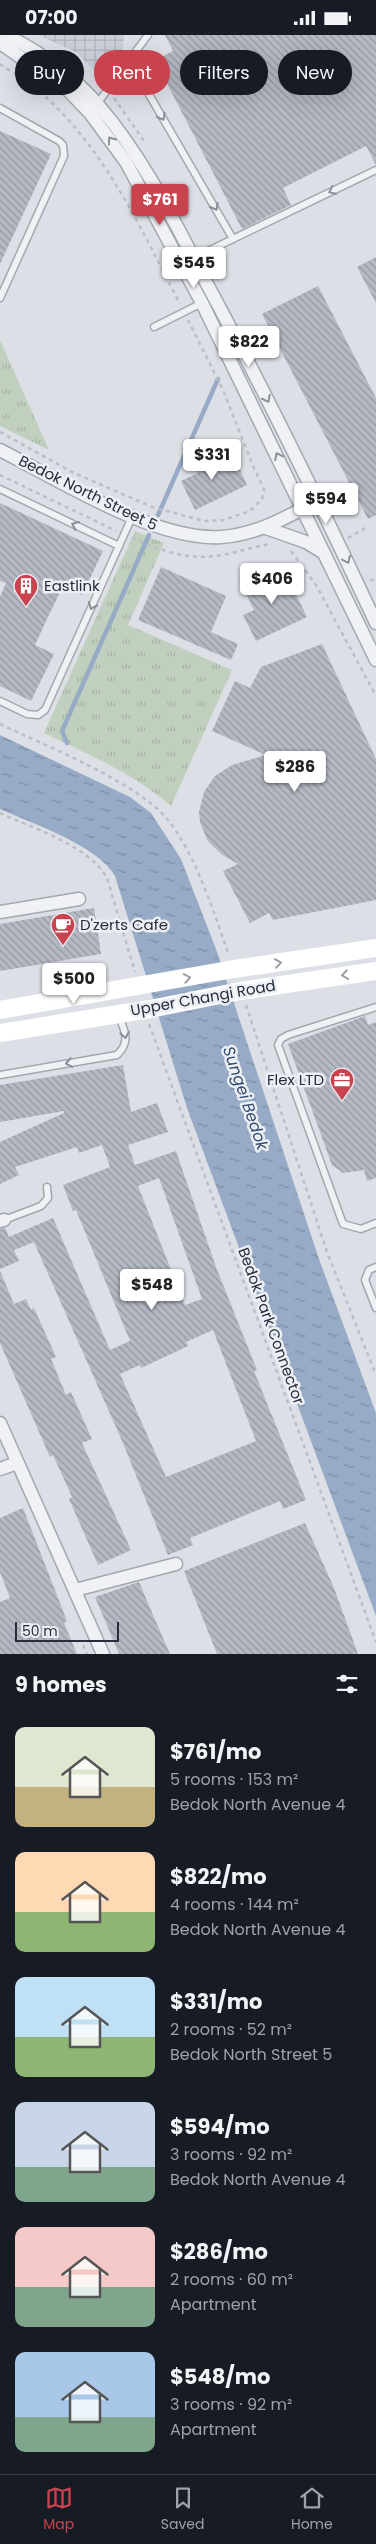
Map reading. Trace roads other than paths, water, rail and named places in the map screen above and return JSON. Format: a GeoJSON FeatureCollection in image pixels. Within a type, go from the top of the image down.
{"type":"FeatureCollection","features":[{"type":"Feature","properties":{"kind":"street"},"geometry":{"type":"LineString","coordinates":[[5,35],[74,80],[94,108],[126,161],[202,303],[376,660]]}},
{"type":"Feature","properties":{"kind":"street"},"geometry":{"type":"LineString","coordinates":[[0,42],[94,108],[136,155],[193,258],[318,501],[376,623]]}},
{"type":"Feature","properties":{"kind":"street","name":"Bedok North Street 5"},"geometry":{"type":"LineString","coordinates":[[0,450],[132,517],[175,533],[221,537],[266,528],[318,501]]}},
{"type":"Feature","properties":{"kind":"street"},"geometry":{"type":"LineString","coordinates":[[266,528],[306,542],[324,553]]}},
{"type":"Feature","properties":{"kind":"street"},"geometry":{"type":"LineString","coordinates":[[0,912],[79,899]]}},
{"type":"Feature","properties":{"kind":"street","name":"Upper Changi Road"},"geometry":{"type":"LineString","coordinates":[[0,1009],[230,966],[376,948]]}},
{"type":"Feature","properties":{"kind":"street","name":"Upper Changi Road"},"geometry":{"type":"LineString","coordinates":[[0,1033],[118,1014],[148,1013],[376,971]]}},
{"type":"Feature","properties":{"kind":"street"},"geometry":{"type":"LineString","coordinates":[[0,1423],[103,1654]]}},
{"type":"Feature","properties":{"kind":"street"},"geometry":{"type":"LineString","coordinates":[[0,1460],[16,1459]]}},
{"type":"Feature","properties":{"kind":"street"},"geometry":{"type":"LineString","coordinates":[[0,1469],[16,1459]]}},
{"type":"Feature","properties":{"kind":"street"},"geometry":{"type":"LineString","coordinates":[[75,1590],[176,1564]]}},
{"type":"Feature","properties":{"kind":"lane"},"geometry":{"type":"LineString","coordinates":[[0,42],[5,35]]}},
{"type":"Feature","properties":{"kind":"lane"},"geometry":{"type":"LineString","coordinates":[[137,50],[148,35]]}},
{"type":"Feature","properties":{"kind":"lane"},"geometry":{"type":"LineString","coordinates":[[94,108],[103,95]]}},
{"type":"Feature","properties":{"kind":"lane"},"geometry":{"type":"LineString","coordinates":[[149,95],[233,239]]}},
{"type":"Feature","properties":{"kind":"lane"},"geometry":{"type":"LineString","coordinates":[[0,108],[59,141],[63,145],[64,156],[0,298]]}},
{"type":"Feature","properties":{"kind":"lane"},"geometry":{"type":"LineString","coordinates":[[181,264],[376,170]]}},
{"type":"Feature","properties":{"kind":"lane"},"geometry":{"type":"LineString","coordinates":[[154,327],[202,303]]}},
{"type":"Feature","properties":{"kind":"lane"},"geometry":{"type":"LineString","coordinates":[[0,489],[119,546]]}},
{"type":"Feature","properties":{"kind":"lane"},"geometry":{"type":"LineString","coordinates":[[0,701],[27,714],[38,715],[45,709],[132,517]]}},
{"type":"Feature","properties":{"kind":"lane"},"geometry":{"type":"LineString","coordinates":[[376,1007],[288,1035],[280,1039],[278,1045],[344,1224],[360,1229],[376,1223]]}},
{"type":"Feature","properties":{"kind":"lane"},"geometry":{"type":"LineString","coordinates":[[0,1075],[117,1055],[125,1048],[127,1041],[118,1014]]}},
{"type":"Feature","properties":{"kind":"lane"},"geometry":{"type":"LineString","coordinates":[[2,1221],[41,1206],[48,1197],[47,1187]]}},
{"type":"Feature","properties":{"kind":"lane"},"geometry":{"type":"LineString","coordinates":[[376,1267],[369,1270],[365,1280],[376,1308]]}},
{"type":"Feature","properties":{"kind":"water","name":"Sungei Bedok"},"geometry":{"type":"Polygon","coordinates":[[[0,735],[130,797],[151,813],[181,859],[216,949],[319,1259],[376,1413],[376,1616],[187,1108],[115,876],[106,865],[79,845],[0,809],[0,735]]]}},
{"type":"Feature","properties":{"kind":"waterway"},"geometry":{"type":"LineString","coordinates":[[158,515],[218,379]]}},
{"type":"Feature","properties":{"kind":"waterway"},"geometry":{"type":"LineString","coordinates":[[67,743],[62,731],[149,535]]}},
{"type":"Feature","properties":{"kind":"place","name":"Eastlink"},"geometry":{"type":"Point","coordinates":[26,607]}},
{"type":"Feature","properties":{"kind":"place","name":"D'zerts Cafe"},"geometry":{"type":"Point","coordinates":[63,946]}},
{"type":"Feature","properties":{"kind":"place","name":"Flex LTD"},"geometry":{"type":"Point","coordinates":[342,1101]}}]}
